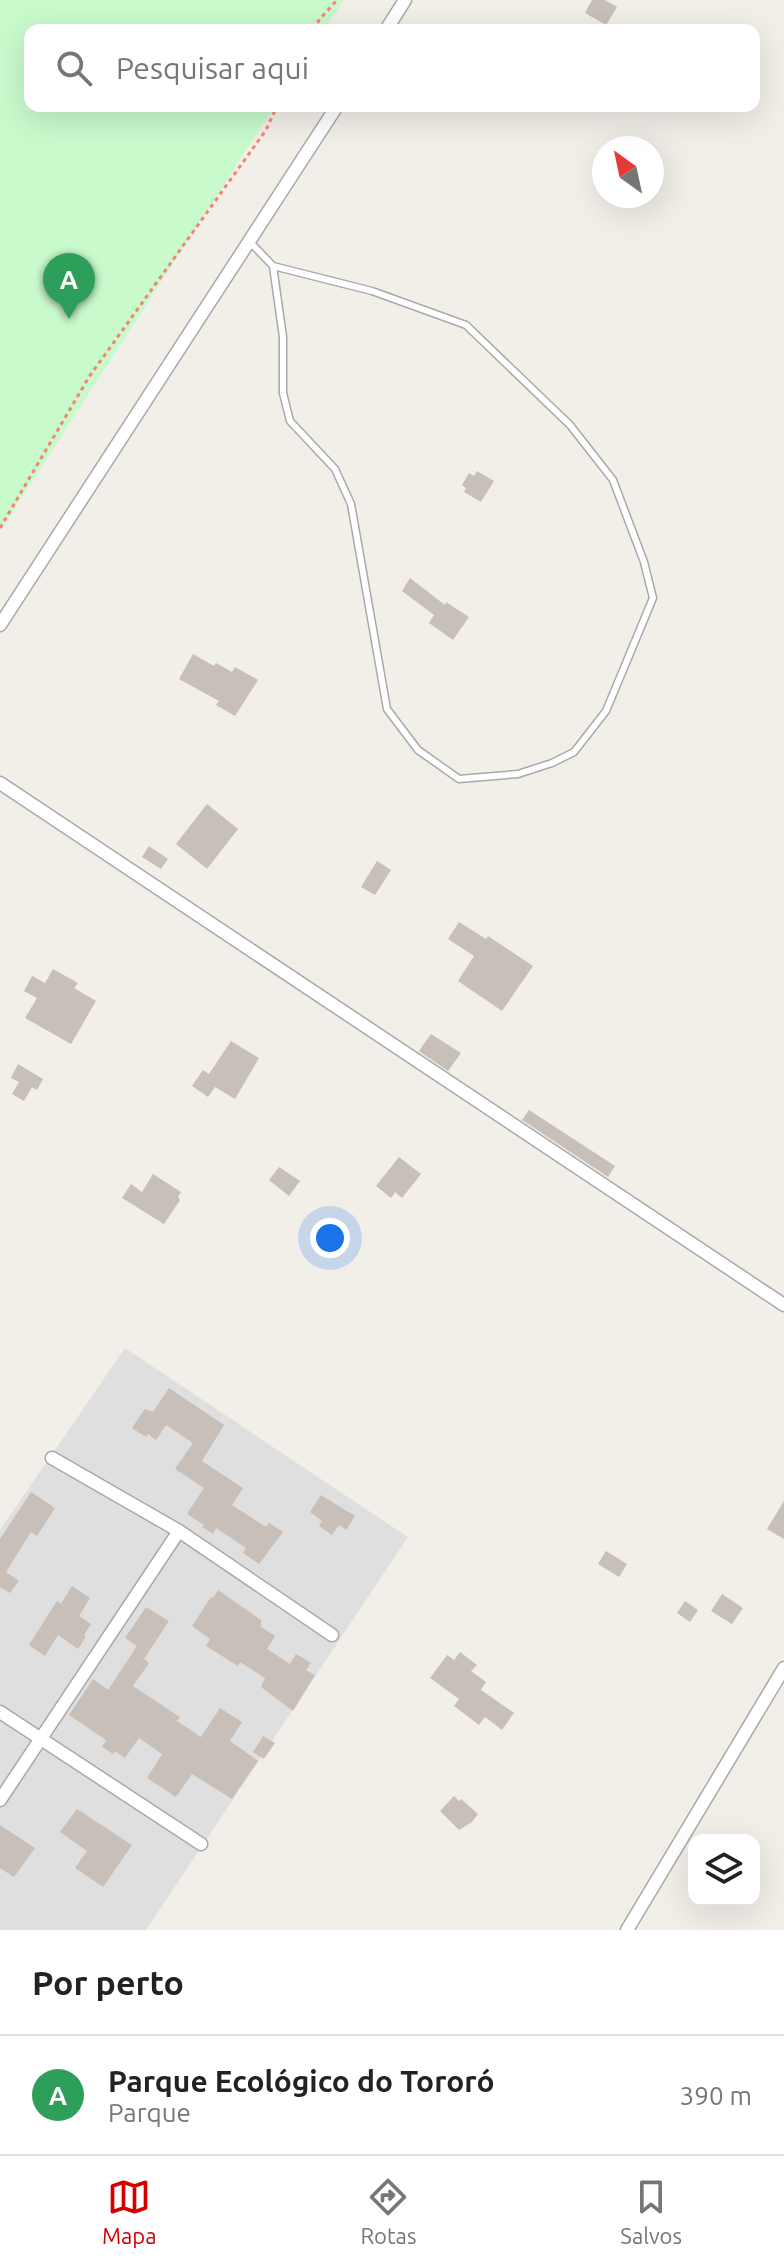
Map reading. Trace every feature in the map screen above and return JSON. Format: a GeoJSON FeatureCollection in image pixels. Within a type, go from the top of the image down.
{"type":"FeatureCollection","features":[{"type":"Feature","properties":{"kind":"street"},"geometry":{"type":"LineString","coordinates":[[390,24],[405,0]]}},
{"type":"Feature","properties":{"kind":"street"},"geometry":{"type":"LineString","coordinates":[[0,625],[333,112]]}},
{"type":"Feature","properties":{"kind":"street"},"geometry":{"type":"LineString","coordinates":[[0,783],[784,1305]]}},
{"type":"Feature","properties":{"kind":"street"},"geometry":{"type":"LineString","coordinates":[[52,1458],[179,1531],[332,1635]]}},
{"type":"Feature","properties":{"kind":"street"},"geometry":{"type":"LineString","coordinates":[[0,1800],[179,1531]]}},
{"type":"Feature","properties":{"kind":"street"},"geometry":{"type":"LineString","coordinates":[[627,1930],[784,1668]]}},
{"type":"Feature","properties":{"kind":"street"},"geometry":{"type":"LineString","coordinates":[[0,1712],[201,1844]]}},
{"type":"Feature","properties":{"kind":"lane"},"geometry":{"type":"LineString","coordinates":[[249,241],[273,266],[372,291],[466,325],[570,425],[613,480],[644,562],[653,598],[606,711],[574,752],[518,774],[459,779],[418,750],[387,709],[351,504],[335,469],[290,421],[283,393],[283,337],[273,266]]}},
{"type":"Feature","properties":{"kind":"path"},"geometry":{"type":"LineString","coordinates":[[317,24],[337,0]]}},
{"type":"Feature","properties":{"kind":"path"},"geometry":{"type":"LineString","coordinates":[[0,528],[89,377],[266,130],[274,112]]}},
{"type":"Feature","properties":{"kind":"shaded area"},"geometry":{"type":"Polygon","coordinates":[[[125,1348],[408,1537],[146,1930],[0,1930],[0,1530],[125,1348]]]}},
{"type":"Feature","properties":{"kind":"green space"},"geometry":{"type":"Polygon","coordinates":[[[0,0],[344,0],[328,24],[24,24],[24,112],[271,112],[0,531],[0,0]]]}},
{"type":"Feature","properties":{"kind":"building"},"geometry":{"type":"Polygon","coordinates":[[[592,0],[605,0],[617,7],[607,24],[585,13],[592,0]]]}},
{"type":"Feature","properties":{"kind":"building"},"geometry":{"type":"Polygon","coordinates":[[[477,471],[494,481],[481,502],[464,492],[466,488],[462,485],[469,473],[474,476],[477,471]]]}},
{"type":"Feature","properties":{"kind":"building"},"geometry":{"type":"Polygon","coordinates":[[[410,578],[445,605],[446,602],[469,617],[453,640],[429,623],[434,615],[402,591],[410,578]]]}},
{"type":"Feature","properties":{"kind":"building"},"geometry":{"type":"Polygon","coordinates":[[[193,654],[232,672],[235,667],[258,680],[235,716],[216,705],[219,701],[179,679],[193,654]]]}},
{"type":"Feature","properties":{"kind":"building"},"geometry":{"type":"Polygon","coordinates":[[[207,804],[238,829],[207,869],[176,844],[207,804]]]}},
{"type":"Feature","properties":{"kind":"building"},"geometry":{"type":"Polygon","coordinates":[[[149,846],[168,859],[161,869],[142,857],[149,846]]]}},
{"type":"Feature","properties":{"kind":"building"},"geometry":{"type":"Polygon","coordinates":[[[377,861],[391,870],[375,895],[361,887],[377,861]]]}},
{"type":"Feature","properties":{"kind":"building"},"geometry":{"type":"Polygon","coordinates":[[[459,922],[486,939],[488,936],[533,966],[502,1011],[458,981],[474,956],[448,939],[459,922]]]}},
{"type":"Feature","properties":{"kind":"building"},"geometry":{"type":"Polygon","coordinates":[[[53,969],[78,983],[74,988],[96,1001],[71,1044],[25,1018],[37,998],[24,991],[32,976],[45,983],[53,969]]]}},
{"type":"Feature","properties":{"kind":"building"},"geometry":{"type":"Polygon","coordinates":[[[431,1034],[461,1053],[448,1071],[419,1051],[431,1034]]]}},
{"type":"Feature","properties":{"kind":"building"},"geometry":{"type":"Polygon","coordinates":[[[231,1041],[259,1058],[235,1099],[215,1087],[208,1097],[192,1086],[203,1070],[209,1074],[231,1041]]]}},
{"type":"Feature","properties":{"kind":"building"},"geometry":{"type":"Polygon","coordinates":[[[18,1064],[43,1079],[37,1090],[32,1087],[24,1101],[12,1094],[19,1082],[11,1078],[18,1064]]]}},
{"type":"Feature","properties":{"kind":"building"},"geometry":{"type":"Polygon","coordinates":[[[529,1110],[615,1166],[608,1177],[522,1120],[529,1110]]]}},
{"type":"Feature","properties":{"kind":"building"},"geometry":{"type":"Polygon","coordinates":[[[399,1157],[421,1174],[402,1198],[395,1192],[391,1198],[376,1186],[399,1157]]]}},
{"type":"Feature","properties":{"kind":"building"},"geometry":{"type":"Polygon","coordinates":[[[279,1167],[300,1181],[289,1196],[269,1180],[279,1167]]]}},
{"type":"Feature","properties":{"kind":"building"},"geometry":{"type":"Polygon","coordinates":[[[153,1174],[181,1192],[180,1200],[164,1224],[122,1198],[131,1184],[142,1192],[153,1174]]]}},
{"type":"Feature","properties":{"kind":"building"},"geometry":{"type":"Polygon","coordinates":[[[169,1388],[224,1425],[202,1461],[243,1488],[232,1505],[266,1527],[269,1523],[283,1532],[259,1564],[243,1553],[246,1548],[216,1528],[213,1534],[187,1514],[204,1488],[175,1469],[193,1443],[166,1425],[156,1440],[132,1428],[145,1409],[153,1412],[169,1388]]]}},
{"type":"Feature","properties":{"kind":"building"},"geometry":{"type":"Polygon","coordinates":[[[31,1492],[55,1508],[37,1536],[31,1532],[6,1572],[19,1581],[10,1593],[0,1587],[0,1539],[31,1492]]]}},
{"type":"Feature","properties":{"kind":"building"},"geometry":{"type":"Polygon","coordinates":[[[321,1495],[355,1516],[346,1530],[339,1525],[332,1535],[319,1526],[322,1521],[310,1512],[321,1495]]]}},
{"type":"Feature","properties":{"kind":"building"},"geometry":{"type":"Polygon","coordinates":[[[784,1501],[784,1539],[767,1529],[784,1501]]]}},
{"type":"Feature","properties":{"kind":"building"},"geometry":{"type":"Polygon","coordinates":[[[606,1551],[627,1564],[619,1577],[598,1564],[606,1551]]]}},
{"type":"Feature","properties":{"kind":"building"},"geometry":{"type":"Polygon","coordinates":[[[72,1586],[90,1598],[79,1616],[91,1624],[78,1649],[58,1635],[45,1656],[29,1645],[57,1601],[61,1604],[72,1586]]]}},
{"type":"Feature","properties":{"kind":"building"},"geometry":{"type":"Polygon","coordinates":[[[218,1590],[261,1620],[261,1627],[275,1636],[267,1649],[290,1664],[296,1654],[311,1663],[306,1670],[315,1675],[293,1711],[261,1687],[265,1678],[206,1646],[210,1639],[192,1626],[218,1590]]]}},
{"type":"Feature","properties":{"kind":"building"},"geometry":{"type":"Polygon","coordinates":[[[722,1594],[743,1608],[732,1624],[711,1611],[722,1594]]]}},
{"type":"Feature","properties":{"kind":"building"},"geometry":{"type":"Polygon","coordinates":[[[685,1601],[698,1610],[690,1622],[677,1613],[685,1601]]]}},
{"type":"Feature","properties":{"kind":"building"},"geometry":{"type":"Polygon","coordinates":[[[146,1607],[169,1621],[144,1659],[149,1663],[133,1686],[180,1717],[177,1721],[201,1737],[220,1708],[242,1722],[230,1741],[258,1761],[232,1799],[192,1774],[176,1797],[147,1778],[162,1754],[139,1738],[125,1758],[115,1751],[113,1754],[102,1747],[106,1740],[69,1715],[93,1679],[108,1690],[137,1646],[125,1638],[146,1607]]]}},
{"type":"Feature","properties":{"kind":"building"},"geometry":{"type":"Polygon","coordinates":[[[460,1652],[477,1665],[471,1671],[486,1682],[481,1690],[514,1713],[502,1730],[485,1717],[479,1725],[454,1706],[459,1699],[430,1678],[447,1655],[454,1660],[460,1652]]]}},
{"type":"Feature","properties":{"kind":"building"},"geometry":{"type":"Polygon","coordinates":[[[263,1736],[275,1743],[264,1759],[253,1752],[263,1736]]]}},
{"type":"Feature","properties":{"kind":"building"},"geometry":{"type":"Polygon","coordinates":[[[454,1796],[478,1814],[459,1830],[440,1811],[454,1796]]]}},
{"type":"Feature","properties":{"kind":"building"},"geometry":{"type":"Polygon","coordinates":[[[77,1809],[132,1845],[103,1887],[75,1868],[87,1851],[60,1832],[77,1809]]]}},
{"type":"Feature","properties":{"kind":"building"},"geometry":{"type":"Polygon","coordinates":[[[0,1825],[35,1848],[14,1877],[0,1868],[0,1825]]]}},
{"type":"Feature","properties":{"kind":"place","name":"Parque Ecológico do Tororó"},"geometry":{"type":"Point","coordinates":[69,319]}}]}
